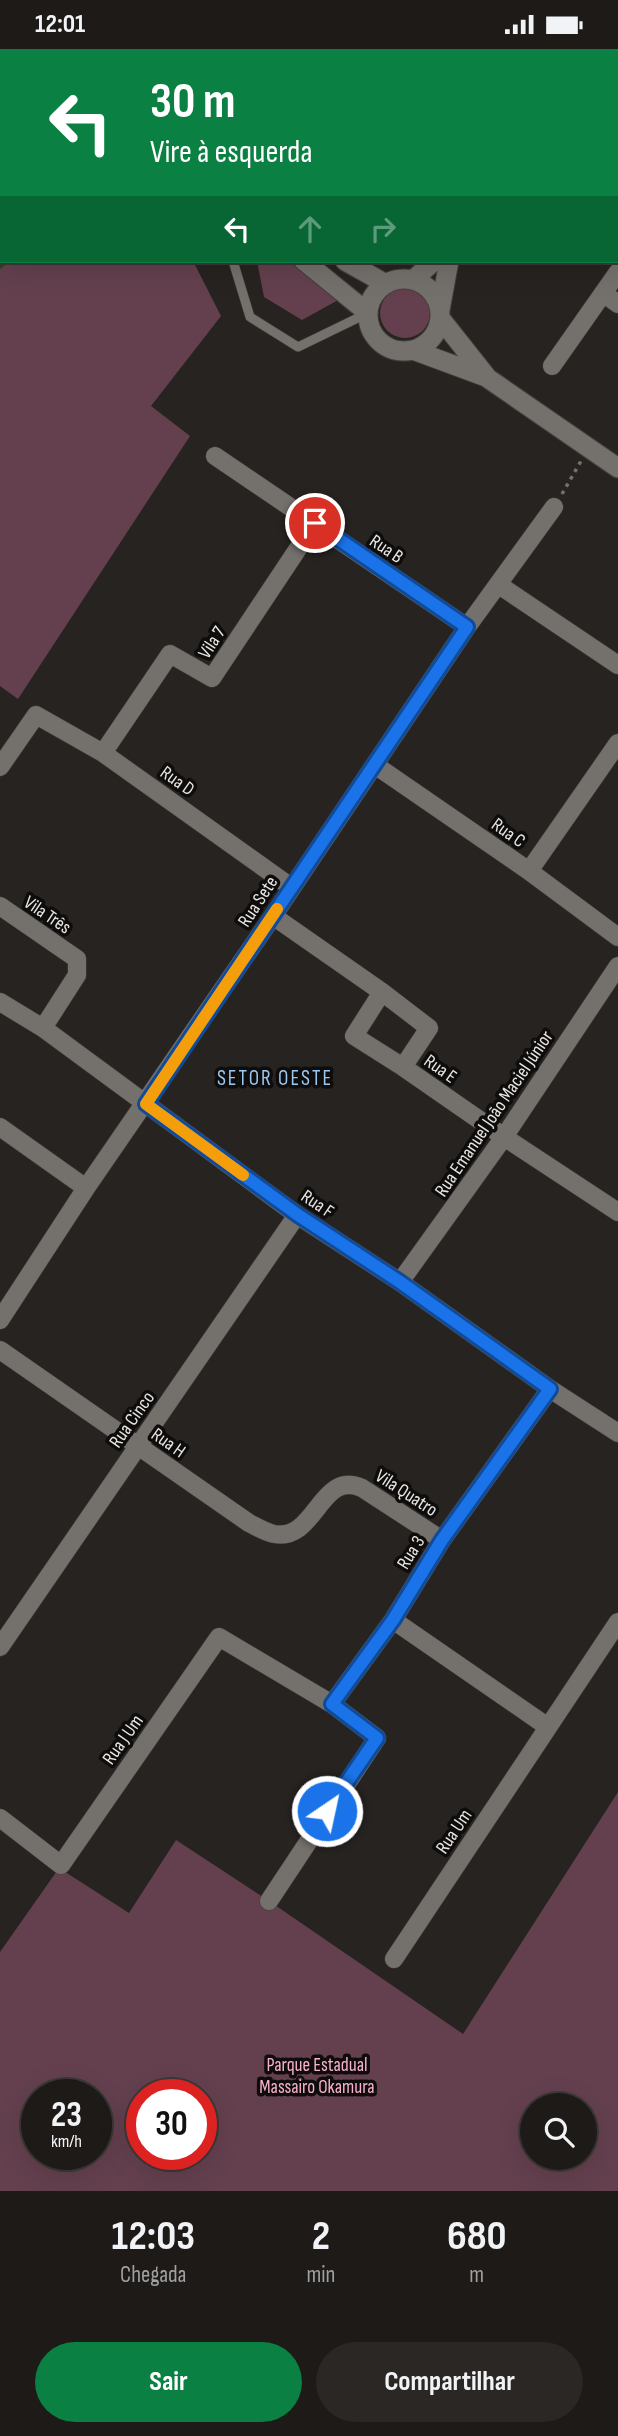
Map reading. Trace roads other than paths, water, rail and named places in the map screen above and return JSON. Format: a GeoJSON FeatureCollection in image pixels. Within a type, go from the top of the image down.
{"type":"FeatureCollection","features":[{"type":"Feature","properties":{"kind":"main road"},"geometry":{"type":"LineString","coordinates":[[306,263],[368,313]]}},
{"type":"Feature","properties":{"kind":"main road"},"geometry":{"type":"LineString","coordinates":[[349,263],[386,284]]}},
{"type":"Feature","properties":{"kind":"main road"},"geometry":{"type":"LineString","coordinates":[[412,280],[433,263]]}},
{"type":"Feature","properties":{"kind":"main road"},"geometry":{"type":"LineString","coordinates":[[413,349],[431,339],[438,329],[449,263]]}},
{"type":"Feature","properties":{"kind":"main road"},"geometry":{"type":"LineString","coordinates":[[486,377],[440,314],[431,291],[412,280],[394,280],[377,292],[368,313],[372,331],[385,345],[394,349],[413,349],[486,377],[618,468]]}},
{"type":"Feature","properties":{"kind":"street"},"geometry":{"type":"LineString","coordinates":[[552,366],[610,299],[618,272]]}},
{"type":"Feature","properties":{"kind":"street","name":"Rua B"},"geometry":{"type":"LineString","coordinates":[[215,456],[467,627]]}},
{"type":"Feature","properties":{"kind":"street","name":"Rua Sete"},"geometry":{"type":"LineString","coordinates":[[0,1321],[86,1188],[146,1104],[467,627],[554,507]]}},
{"type":"Feature","properties":{"kind":"street","name":"Vila 7"},"geometry":{"type":"LineString","coordinates":[[103,753],[170,654],[212,678],[315,523]]}},
{"type":"Feature","properties":{"kind":"street"},"geometry":{"type":"LineString","coordinates":[[499,585],[618,665]]}},
{"type":"Feature","properties":{"kind":"street","name":"Rua D"},"geometry":{"type":"LineString","coordinates":[[0,768],[36,715],[103,753],[292,887]]}},
{"type":"Feature","properties":{"kind":"street"},"geometry":{"type":"LineString","coordinates":[[528,871],[618,743]]}},
{"type":"Feature","properties":{"kind":"street","name":"Rua C"},"geometry":{"type":"LineString","coordinates":[[374,765],[618,937]]}},
{"type":"Feature","properties":{"kind":"street","name":"Vila Três"},"geometry":{"type":"LineString","coordinates":[[0,906],[77,959],[77,975],[43,1028]]}},
{"type":"Feature","properties":{"kind":"street","name":"Rua E"},"geometry":{"type":"LineString","coordinates":[[273,916],[429,1028],[403,1067],[618,1212]]}},
{"type":"Feature","properties":{"kind":"street","name":"Rua Emanuel João Maciel Júnior"},"geometry":{"type":"LineString","coordinates":[[400,1282],[504,1137],[618,966]]}},
{"type":"Feature","properties":{"kind":"street"},"geometry":{"type":"LineString","coordinates":[[382,992],[354,1036],[403,1067]]}},
{"type":"Feature","properties":{"kind":"street","name":"Rua F"},"geometry":{"type":"LineString","coordinates":[[0,1002],[43,1028],[298,1215],[618,1433]]}},
{"type":"Feature","properties":{"kind":"street"},"geometry":{"type":"LineString","coordinates":[[0,1127],[86,1188]]}},
{"type":"Feature","properties":{"kind":"street","name":"Rua Cinco"},"geometry":{"type":"LineString","coordinates":[[0,1647],[298,1215]]}},
{"type":"Feature","properties":{"kind":"street","name":"Rua H"},"geometry":{"type":"LineString","coordinates":[[0,1350],[249,1523],[267,1532],[284,1535]]}},
{"type":"Feature","properties":{"kind":"street","name":"Rua 3"},"geometry":{"type":"LineString","coordinates":[[332,1704],[393,1620],[442,1540],[550,1389]]}},
{"type":"Feature","properties":{"kind":"street","name":"Vila Quatro"},"geometry":{"type":"LineString","coordinates":[[284,1535],[304,1524],[334,1488],[349,1484],[362,1487],[442,1540]]}},
{"type":"Feature","properties":{"kind":"street"},"geometry":{"type":"LineString","coordinates":[[393,1620],[548,1727]]}},
{"type":"Feature","properties":{"kind":"street","name":"Rua Um"},"geometry":{"type":"LineString","coordinates":[[394,1959],[618,1622]]}},
{"type":"Feature","properties":{"kind":"street","name":"Rua J Um"},"geometry":{"type":"LineString","coordinates":[[0,1818],[61,1865],[219,1637],[332,1704]]}},
{"type":"Feature","properties":{"kind":"street"},"geometry":{"type":"LineString","coordinates":[[269,1901],[377,1738],[332,1704]]}},
{"type":"Feature","properties":{"kind":"lane"},"geometry":{"type":"LineString","coordinates":[[234,263],[250,317],[298,347],[368,313]]}},
{"type":"Feature","properties":{"kind":"waterway"},"geometry":{"type":"LineString","coordinates":[[0,266],[4,263]]}},
{"type":"Feature","properties":{"kind":"district","name":"SETOR OESTE"},"geometry":{"type":"Point","coordinates":[275,1078]}},
{"type":"Feature","properties":{"kind":"park label","name":"Parque Estadual Massairo Okamura"},"geometry":{"type":"Point","coordinates":[317,2075]}}]}
